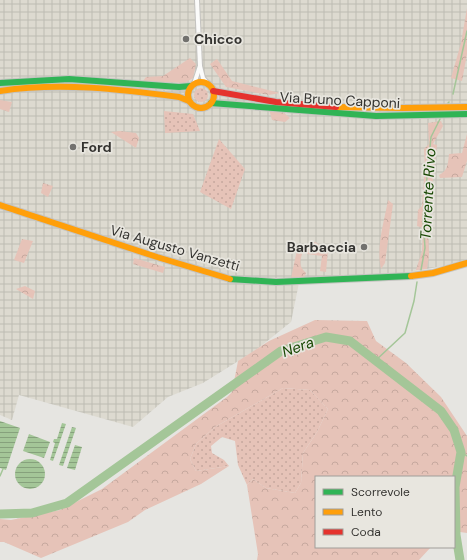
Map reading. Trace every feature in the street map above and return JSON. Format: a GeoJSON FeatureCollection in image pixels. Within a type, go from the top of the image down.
{"type":"FeatureCollection","features":[{"type":"Feature","properties":{"kind":"main road"},"geometry":{"type":"LineString","coordinates":[[0,84],[69,79],[178,87],[201,82],[209,85],[213,91],[214,97],[211,103]]}},
{"type":"Feature","properties":{"kind":"main road"},"geometry":{"type":"LineString","coordinates":[[189,101],[188,93],[192,85]]}},
{"type":"Feature","properties":{"kind":"main road","name":"Via Bruno Capponi"},"geometry":{"type":"LineString","coordinates":[[0,91],[55,86],[102,88],[178,97],[189,101],[199,108],[206,108],[211,103],[376,116],[467,114]]}},
{"type":"Feature","properties":{"kind":"main road","name":"Via Bruno Capponi"},"geometry":{"type":"LineString","coordinates":[[213,91],[278,101],[375,109],[467,107]]}},
{"type":"Feature","properties":{"kind":"main road","name":"Via Augusto Vanzetti"},"geometry":{"type":"LineString","coordinates":[[0,205],[157,257],[231,279],[276,282],[399,277],[433,273],[467,263]]}},
{"type":"Feature","properties":{"kind":"street"},"geometry":{"type":"LineString","coordinates":[[197,0],[200,66],[203,78],[209,85]]}},
{"type":"Feature","properties":{"kind":"street"},"geometry":{"type":"LineString","coordinates":[[192,85],[200,66]]}},
{"type":"Feature","properties":{"kind":"shaded area"},"geometry":{"type":"Polygon","coordinates":[[[0,0],[467,0],[467,259],[444,266],[397,274],[300,278],[291,322],[256,350],[203,383],[168,397],[133,427],[19,395],[12,420],[0,415],[0,0]]]}},
{"type":"Feature","properties":{"kind":"shaded area"},"geometry":{"type":"Polygon","coordinates":[[[0,421],[20,428],[6,470],[0,468],[0,421]]]}},
{"type":"Feature","properties":{"kind":"shaded area"},"geometry":{"type":"Polygon","coordinates":[[[62,423],[66,424],[53,461],[50,460],[55,443],[53,442],[54,439],[57,439],[62,423]]]}},
{"type":"Feature","properties":{"kind":"shaded area"},"geometry":{"type":"Polygon","coordinates":[[[72,427],[76,428],[63,466],[59,465],[72,427]]]}},
{"type":"Feature","properties":{"kind":"shaded area"},"geometry":{"type":"Polygon","coordinates":[[[29,434],[50,442],[44,458],[23,451],[29,434]]]}},
{"type":"Feature","properties":{"kind":"shaded area"},"geometry":{"type":"Polygon","coordinates":[[[75,445],[82,447],[75,470],[67,468],[75,445]]]}},
{"type":"Feature","properties":{"kind":"shaded area"},"geometry":{"type":"Polygon","coordinates":[[[30,459],[40,464],[45,474],[40,484],[30,489],[20,484],[15,474],[20,464],[30,459]]]}},
{"type":"Feature","properties":{"kind":"green space"},"geometry":{"type":"Polygon","coordinates":[[[467,8],[467,54],[462,81],[451,78],[461,43],[467,8]]]}},
{"type":"Feature","properties":{"kind":"green space"},"geometry":{"type":"Polygon","coordinates":[[[190,58],[196,64],[193,78],[185,83],[143,81],[146,77],[163,76],[190,58]]]}},
{"type":"Feature","properties":{"kind":"green space"},"geometry":{"type":"Polygon","coordinates":[[[217,59],[232,81],[280,93],[269,95],[226,87],[210,64],[217,59]]]}},
{"type":"Feature","properties":{"kind":"green space"},"geometry":{"type":"Polygon","coordinates":[[[201,88],[206,90],[208,95],[206,100],[201,102],[196,100],[194,95],[196,90],[201,88]]]}},
{"type":"Feature","properties":{"kind":"green space"},"geometry":{"type":"Polygon","coordinates":[[[0,100],[12,102],[9,112],[0,109],[0,100]]]}},
{"type":"Feature","properties":{"kind":"green space"},"geometry":{"type":"Polygon","coordinates":[[[269,109],[283,112],[290,118],[285,122],[272,120],[269,109]]]}},
{"type":"Feature","properties":{"kind":"green space"},"geometry":{"type":"Polygon","coordinates":[[[164,111],[193,114],[200,131],[165,133],[164,111]]]}},
{"type":"Feature","properties":{"kind":"green space"},"geometry":{"type":"Polygon","coordinates":[[[441,121],[443,126],[433,144],[437,145],[428,224],[429,256],[427,269],[416,270],[422,251],[423,228],[417,226],[418,210],[422,206],[425,166],[424,149],[429,144],[428,123],[441,121]]]}},
{"type":"Feature","properties":{"kind":"green space"},"geometry":{"type":"Polygon","coordinates":[[[120,131],[136,133],[139,138],[136,148],[111,132],[120,131]]]}},
{"type":"Feature","properties":{"kind":"green space"},"geometry":{"type":"Polygon","coordinates":[[[467,134],[467,161],[462,177],[440,178],[439,175],[447,166],[449,154],[462,153],[467,134]]]}},
{"type":"Feature","properties":{"kind":"green space"},"geometry":{"type":"Polygon","coordinates":[[[219,139],[245,169],[231,209],[200,192],[219,139]]]}},
{"type":"Feature","properties":{"kind":"green space"},"geometry":{"type":"Polygon","coordinates":[[[43,183],[53,186],[48,197],[41,193],[43,183]]]}},
{"type":"Feature","properties":{"kind":"green space"},"geometry":{"type":"Polygon","coordinates":[[[388,200],[393,204],[385,263],[381,269],[379,252],[388,200]]]}},
{"type":"Feature","properties":{"kind":"green space"},"geometry":{"type":"Polygon","coordinates":[[[22,239],[33,241],[24,263],[14,260],[22,239]]]}},
{"type":"Feature","properties":{"kind":"green space"},"geometry":{"type":"Polygon","coordinates":[[[315,242],[328,250],[326,272],[320,271],[322,256],[307,254],[308,244],[315,242]]]}},
{"type":"Feature","properties":{"kind":"green space"},"geometry":{"type":"Polygon","coordinates":[[[297,250],[303,251],[300,263],[306,273],[304,278],[291,278],[297,250]]]}},
{"type":"Feature","properties":{"kind":"green space"},"geometry":{"type":"Polygon","coordinates":[[[134,258],[165,267],[163,273],[133,264],[134,258]]]}},
{"type":"Feature","properties":{"kind":"green space"},"geometry":{"type":"Polygon","coordinates":[[[25,286],[35,291],[33,299],[16,289],[25,286]]]}},
{"type":"Feature","properties":{"kind":"green space"},"geometry":{"type":"Polygon","coordinates":[[[315,320],[367,321],[376,341],[406,363],[441,397],[467,436],[467,533],[460,532],[455,529],[455,476],[315,476],[315,548],[430,548],[419,560],[257,560],[258,554],[247,485],[253,479],[266,488],[295,493],[301,483],[303,453],[317,432],[328,409],[310,390],[283,388],[215,427],[196,444],[190,459],[196,471],[229,466],[201,484],[145,510],[128,522],[41,558],[4,542],[0,542],[0,519],[11,520],[60,510],[102,489],[227,397],[232,392],[238,361],[269,341],[315,320]]]}},
{"type":"Feature","properties":{"kind":"green space"},"geometry":{"type":"Polygon","coordinates":[[[283,388],[310,390],[328,409],[317,432],[303,453],[301,483],[295,493],[266,488],[253,479],[247,485],[238,465],[235,441],[222,437],[211,446],[212,453],[224,460],[229,466],[196,471],[190,459],[196,444],[215,427],[283,388]]]}},
{"type":"Feature","properties":{"kind":"waterway","name":"Torrente Rivo"},"geometry":{"type":"LineString","coordinates":[[453,94],[467,31]]}},
{"type":"Feature","properties":{"kind":"waterway","name":"Torrente Rivo"},"geometry":{"type":"LineString","coordinates":[[421,270],[425,248],[423,218],[431,137],[440,119]]}},
{"type":"Feature","properties":{"kind":"waterway","name":"Torrente Rivo"},"geometry":{"type":"LineString","coordinates":[[375,361],[405,333],[414,301],[417,282]]}},
{"type":"Feature","properties":{"kind":"waterway","name":"Nera"},"geometry":{"type":"LineString","coordinates":[[0,514],[32,513],[67,503],[281,351],[326,337],[350,341],[441,411],[454,430],[461,452],[455,487],[456,535],[460,560]]}},
{"type":"Feature","properties":{"kind":"waterway","name":"Nera"},"geometry":{"type":"LineString","coordinates":[[461,452],[467,456]]}},
{"type":"Feature","properties":{"kind":"waterway"},"geometry":{"type":"LineString","coordinates":[[0,476],[3,469]]}},
{"type":"Feature","properties":{"kind":"traffic: fast"},"geometry":{"type":"LineString","coordinates":[[0,83],[69,79],[179,87],[191,86]]}},
{"type":"Feature","properties":{"kind":"traffic: fast"},"geometry":{"type":"LineString","coordinates":[[211,103],[376,116],[467,114]]}},
{"type":"Feature","properties":{"kind":"traffic: fast"},"geometry":{"type":"LineString","coordinates":[[230,279],[276,282],[411,276]]}},
{"type":"Feature","properties":{"kind":"traffic: slow"},"geometry":{"type":"LineString","coordinates":[[201,82],[210,86],[214,95],[210,104],[201,108],[192,104],[188,95],[192,86],[201,82]]}},
{"type":"Feature","properties":{"kind":"traffic: slow"},"geometry":{"type":"LineString","coordinates":[[0,91],[45,87],[112,89],[179,97],[189,101]]}},
{"type":"Feature","properties":{"kind":"traffic: slow"},"geometry":{"type":"LineString","coordinates":[[336,107],[467,107]]}},
{"type":"Feature","properties":{"kind":"traffic: slow"},"geometry":{"type":"LineString","coordinates":[[0,205],[157,257],[230,279]]}},
{"type":"Feature","properties":{"kind":"traffic: slow"},"geometry":{"type":"LineString","coordinates":[[411,276],[433,273],[467,263]]}},
{"type":"Feature","properties":{"kind":"traffic: jam"},"geometry":{"type":"LineString","coordinates":[[213,91],[276,102],[336,107]]}},
{"type":"Feature","properties":{"kind":"place","name":"Chicco"},"geometry":{"type":"Point","coordinates":[186,39]}},
{"type":"Feature","properties":{"kind":"place","name":"Ford"},"geometry":{"type":"Point","coordinates":[73,147]}},
{"type":"Feature","properties":{"kind":"place","name":"Barbaccia"},"geometry":{"type":"Point","coordinates":[364,247]}}]}
